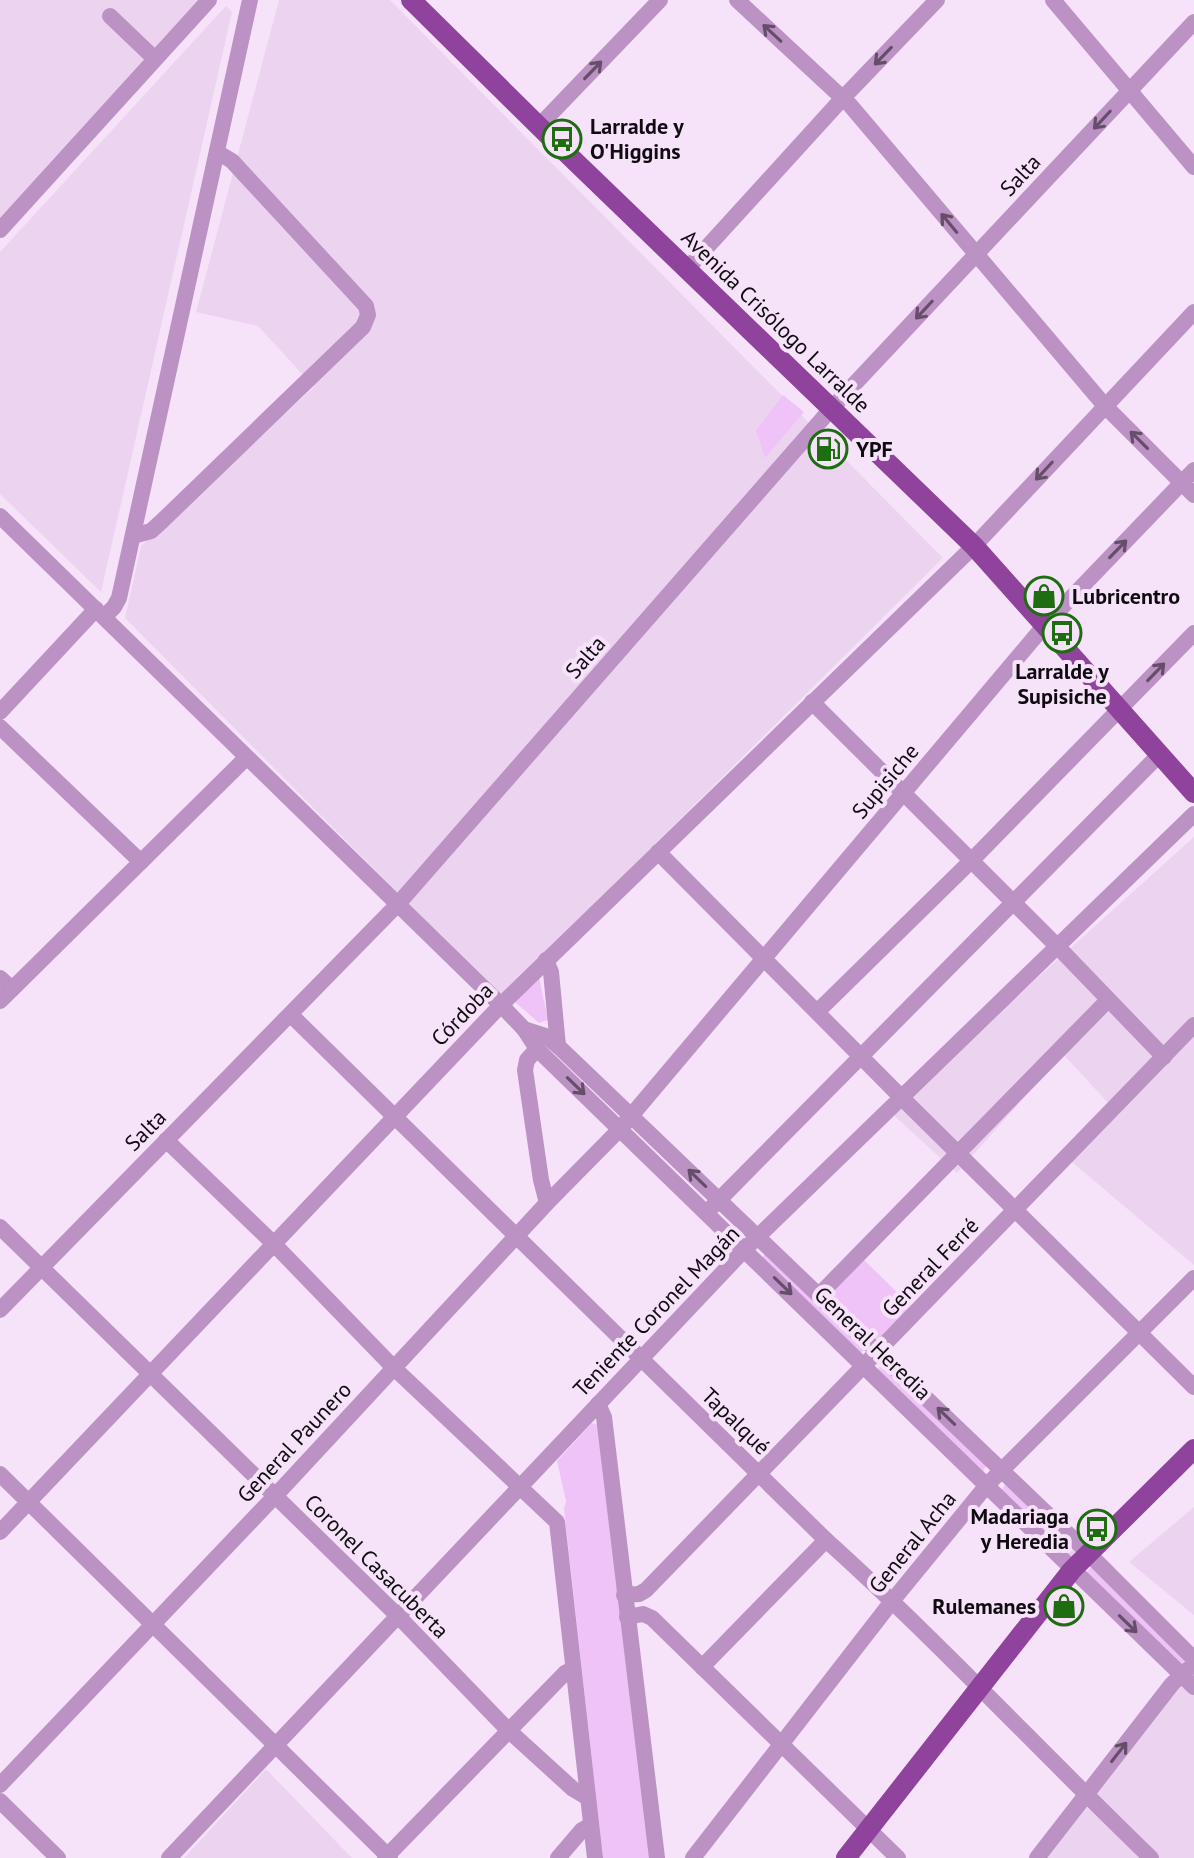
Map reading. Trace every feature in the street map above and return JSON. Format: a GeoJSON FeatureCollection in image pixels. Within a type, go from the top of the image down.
{"type":"FeatureCollection","features":[{"type":"Feature","properties":{"kind":"main road","name":"Avenida Crisólogo Larralde"},"geometry":{"type":"LineString","coordinates":[[411,0],[974,546],[1194,793]]}},
{"type":"Feature","properties":{"kind":"main road"},"geometry":{"type":"LineString","coordinates":[[846,1858],[1072,1570],[1194,1449]]}},
{"type":"Feature","properties":{"kind":"street"},"geometry":{"type":"LineString","coordinates":[[2,222],[209,0]]}},
{"type":"Feature","properties":{"kind":"street"},"geometry":{"type":"LineString","coordinates":[[0,712],[100,613],[114,607],[119,598],[250,0]]}},
{"type":"Feature","properties":{"kind":"street"},"geometry":{"type":"LineString","coordinates":[[539,126],[660,0]]}},
{"type":"Feature","properties":{"kind":"street"},"geometry":{"type":"LineString","coordinates":[[737,0],[842,99],[1105,406],[1190,483]]}},
{"type":"Feature","properties":{"kind":"street"},"geometry":{"type":"LineString","coordinates":[[688,268],[937,0]]}},
{"type":"Feature","properties":{"kind":"street"},"geometry":{"type":"LineString","coordinates":[[1053,0],[1194,167]]}},
{"type":"Feature","properties":{"kind":"street"},"geometry":{"type":"LineString","coordinates":[[110,16],[155,59]]}},
{"type":"Feature","properties":{"kind":"street","name":"Salta"},"geometry":{"type":"LineString","coordinates":[[0,1310],[398,904],[831,409],[1194,22]]}},
{"type":"Feature","properties":{"kind":"street"},"geometry":{"type":"LineString","coordinates":[[133,536],[151,531],[161,522],[363,327],[368,315],[366,306],[253,183],[232,161],[217,152]]}},
{"type":"Feature","properties":{"kind":"street","name":"Córdoba"},"geometry":{"type":"LineString","coordinates":[[0,1532],[501,1005],[974,546],[1194,312]]}},
{"type":"Feature","properties":{"kind":"street","name":"Supisiche"},"geometry":{"type":"LineString","coordinates":[[620,1129],[1045,625],[1190,483]]}},
{"type":"Feature","properties":{"kind":"street","name":"General Heredia"},"geometry":{"type":"LineString","coordinates":[[0,516],[501,1005],[524,1029],[537,1049],[865,1365],[1072,1570],[1191,1671]]}},
{"type":"Feature","properties":{"kind":"street"},"geometry":{"type":"LineString","coordinates":[[817,1012],[972,860],[1194,633]]}},
{"type":"Feature","properties":{"kind":"street"},"geometry":{"type":"LineString","coordinates":[[812,702],[905,792],[1164,1057]]}},
{"type":"Feature","properties":{"kind":"street"},"geometry":{"type":"LineString","coordinates":[[0,727],[141,862]]}},
{"type":"Feature","properties":{"kind":"street"},"geometry":{"type":"LineString","coordinates":[[707,1213],[1159,755]]}},
{"type":"Feature","properties":{"kind":"street"},"geometry":{"type":"LineString","coordinates":[[4,989],[141,862],[246,758]]}},
{"type":"Feature","properties":{"kind":"street","name":"Teniente Coronel Magán"},"geometry":{"type":"LineString","coordinates":[[169,1858],[745,1249],[1194,814]]}},
{"type":"Feature","properties":{"kind":"street"},"geometry":{"type":"LineString","coordinates":[[658,852],[1194,1387]]}},
{"type":"Feature","properties":{"kind":"street"},"geometry":{"type":"LineString","coordinates":[[546,960],[551,972],[558,1046]]}},
{"type":"Feature","properties":{"kind":"street"},"geometry":{"type":"LineString","coordinates":[[819,1295],[1108,1000]]}},
{"type":"Feature","properties":{"kind":"street","name":"Tapalqué"},"geometry":{"type":"LineString","coordinates":[[291,1015],[826,1540],[893,1600],[1151,1858]]}},
{"type":"Feature","properties":{"kind":"street","name":"General Ferré"},"geometry":{"type":"LineString","coordinates":[[624,1595],[646,1590],[1194,1025]]}},
{"type":"Feature","properties":{"kind":"street","name":"General Heredia"},"geometry":{"type":"LineString","coordinates":[[524,1029],[546,1036],[558,1046],[1002,1470],[1088,1553],[1191,1671]]}},
{"type":"Feature","properties":{"kind":"street"},"geometry":{"type":"LineString","coordinates":[[537,1049],[527,1060],[525,1070],[547,1203]]}},
{"type":"Feature","properties":{"kind":"street","name":"General Paunero"},"geometry":{"type":"LineString","coordinates":[[0,1785],[620,1129]]}},
{"type":"Feature","properties":{"kind":"street"},"geometry":{"type":"LineString","coordinates":[[166,1140],[273,1243],[394,1368],[557,1522],[595,1858]]}},
{"type":"Feature","properties":{"kind":"street","name":"Coronel Casacuberta"},"geometry":{"type":"LineString","coordinates":[[0,1227],[398,1616],[508,1730],[573,1789],[588,1798]]}},
{"type":"Feature","properties":{"kind":"street","name":"General Acha"},"geometry":{"type":"LineString","coordinates":[[693,1858],[893,1600],[987,1485],[1194,1278]]}},
{"type":"Feature","properties":{"kind":"street"},"geometry":{"type":"LineString","coordinates":[[598,1404],[604,1417],[657,1858]]}},
{"type":"Feature","properties":{"kind":"street"},"geometry":{"type":"LineString","coordinates":[[0,1474],[387,1857],[508,1730],[565,1673],[573,1669]]}},
{"type":"Feature","properties":{"kind":"street"},"geometry":{"type":"LineString","coordinates":[[702,1667],[826,1540]]}},
{"type":"Feature","properties":{"kind":"street"},"geometry":{"type":"LineString","coordinates":[[627,1617],[643,1614],[652,1618],[898,1858]]}},
{"type":"Feature","properties":{"kind":"street"},"geometry":{"type":"LineString","coordinates":[[1037,1858],[1191,1671]]}},
{"type":"Feature","properties":{"kind":"street"},"geometry":{"type":"LineString","coordinates":[[0,1801],[58,1858]]}},
{"type":"Feature","properties":{"kind":"street"},"geometry":{"type":"LineString","coordinates":[[558,1858],[582,1830],[591,1825]]}},
{"type":"Feature","properties":{"kind":"shaded area"},"geometry":{"type":"Polygon","coordinates":[[[0,0],[216,0],[0,226],[0,0]]]}},
{"type":"Feature","properties":{"kind":"shaded area"},"geometry":{"type":"Polygon","coordinates":[[[279,0],[390,0],[943,558],[501,997],[125,618],[141,546],[314,387],[258,326],[196,312],[279,0]]]}},
{"type":"Feature","properties":{"kind":"shaded area"},"geometry":{"type":"Polygon","coordinates":[[[226,6],[232,12],[101,592],[0,494],[0,252],[226,6]]]}},
{"type":"Feature","properties":{"kind":"shaded area"},"geometry":{"type":"Polygon","coordinates":[[[783,395],[804,412],[765,458],[756,430],[783,395]]]}},
{"type":"Feature","properties":{"kind":"shaded area"},"geometry":{"type":"Polygon","coordinates":[[[1194,837],[1194,1265],[1061,1153],[1109,1104],[1063,1054],[957,1173],[889,1111],[1194,837]]]}},
{"type":"Feature","properties":{"kind":"shaded area"},"geometry":{"type":"Polygon","coordinates":[[[539,977],[548,1020],[539,1023],[515,1002],[539,977]]]}},
{"type":"Feature","properties":{"kind":"shaded area"},"geometry":{"type":"Polygon","coordinates":[[[766,1253],[865,1348],[861,1353],[761,1259],[766,1253]]]}},
{"type":"Feature","properties":{"kind":"shaded area"},"geometry":{"type":"Polygon","coordinates":[[[862,1258],[912,1307],[879,1341],[829,1293],[862,1258]]]}},
{"type":"Feature","properties":{"kind":"shaded area"},"geometry":{"type":"Polygon","coordinates":[[[881,1365],[986,1466],[983,1471],[878,1369],[881,1365]]]}},
{"type":"Feature","properties":{"kind":"shaded area"},"geometry":{"type":"Polygon","coordinates":[[[592,1423],[598,1425],[652,1858],[603,1858],[564,1509],[566,1501],[557,1461],[592,1423]]]}},
{"type":"Feature","properties":{"kind":"shaded area"},"geometry":{"type":"Polygon","coordinates":[[[1005,1485],[1077,1555],[1070,1557],[1001,1491],[1005,1485]]]}},
{"type":"Feature","properties":{"kind":"shaded area"},"geometry":{"type":"Polygon","coordinates":[[[1194,1507],[1194,1615],[1129,1562],[1194,1507]]]}},
{"type":"Feature","properties":{"kind":"shaded area"},"geometry":{"type":"Polygon","coordinates":[[[1090,1568],[1185,1660],[1181,1664],[1086,1574],[1090,1568]]]}},
{"type":"Feature","properties":{"kind":"shaded area"},"geometry":{"type":"Polygon","coordinates":[[[1194,1661],[1194,1858],[1039,1858],[1194,1661]]]}},
{"type":"Feature","properties":{"kind":"shaded area"},"geometry":{"type":"Polygon","coordinates":[[[266,1769],[352,1858],[184,1858],[266,1769]]]}},
{"type":"Feature","properties":{"kind":"place","name":"Larralde y O'Higgins"},"geometry":{"type":"Point","coordinates":[562,139]}},
{"type":"Feature","properties":{"kind":"place","name":"YPF"},"geometry":{"type":"Point","coordinates":[828,449]}},
{"type":"Feature","properties":{"kind":"place","name":"Lubricentro"},"geometry":{"type":"Point","coordinates":[1044,596]}},
{"type":"Feature","properties":{"kind":"place","name":"Larralde y Supisiche"},"geometry":{"type":"Point","coordinates":[1062,633]}},
{"type":"Feature","properties":{"kind":"place","name":"Madariaga y Heredia"},"geometry":{"type":"Point","coordinates":[1097,1529]}},
{"type":"Feature","properties":{"kind":"place","name":"Rulemanes"},"geometry":{"type":"Point","coordinates":[1064,1606]}}]}
